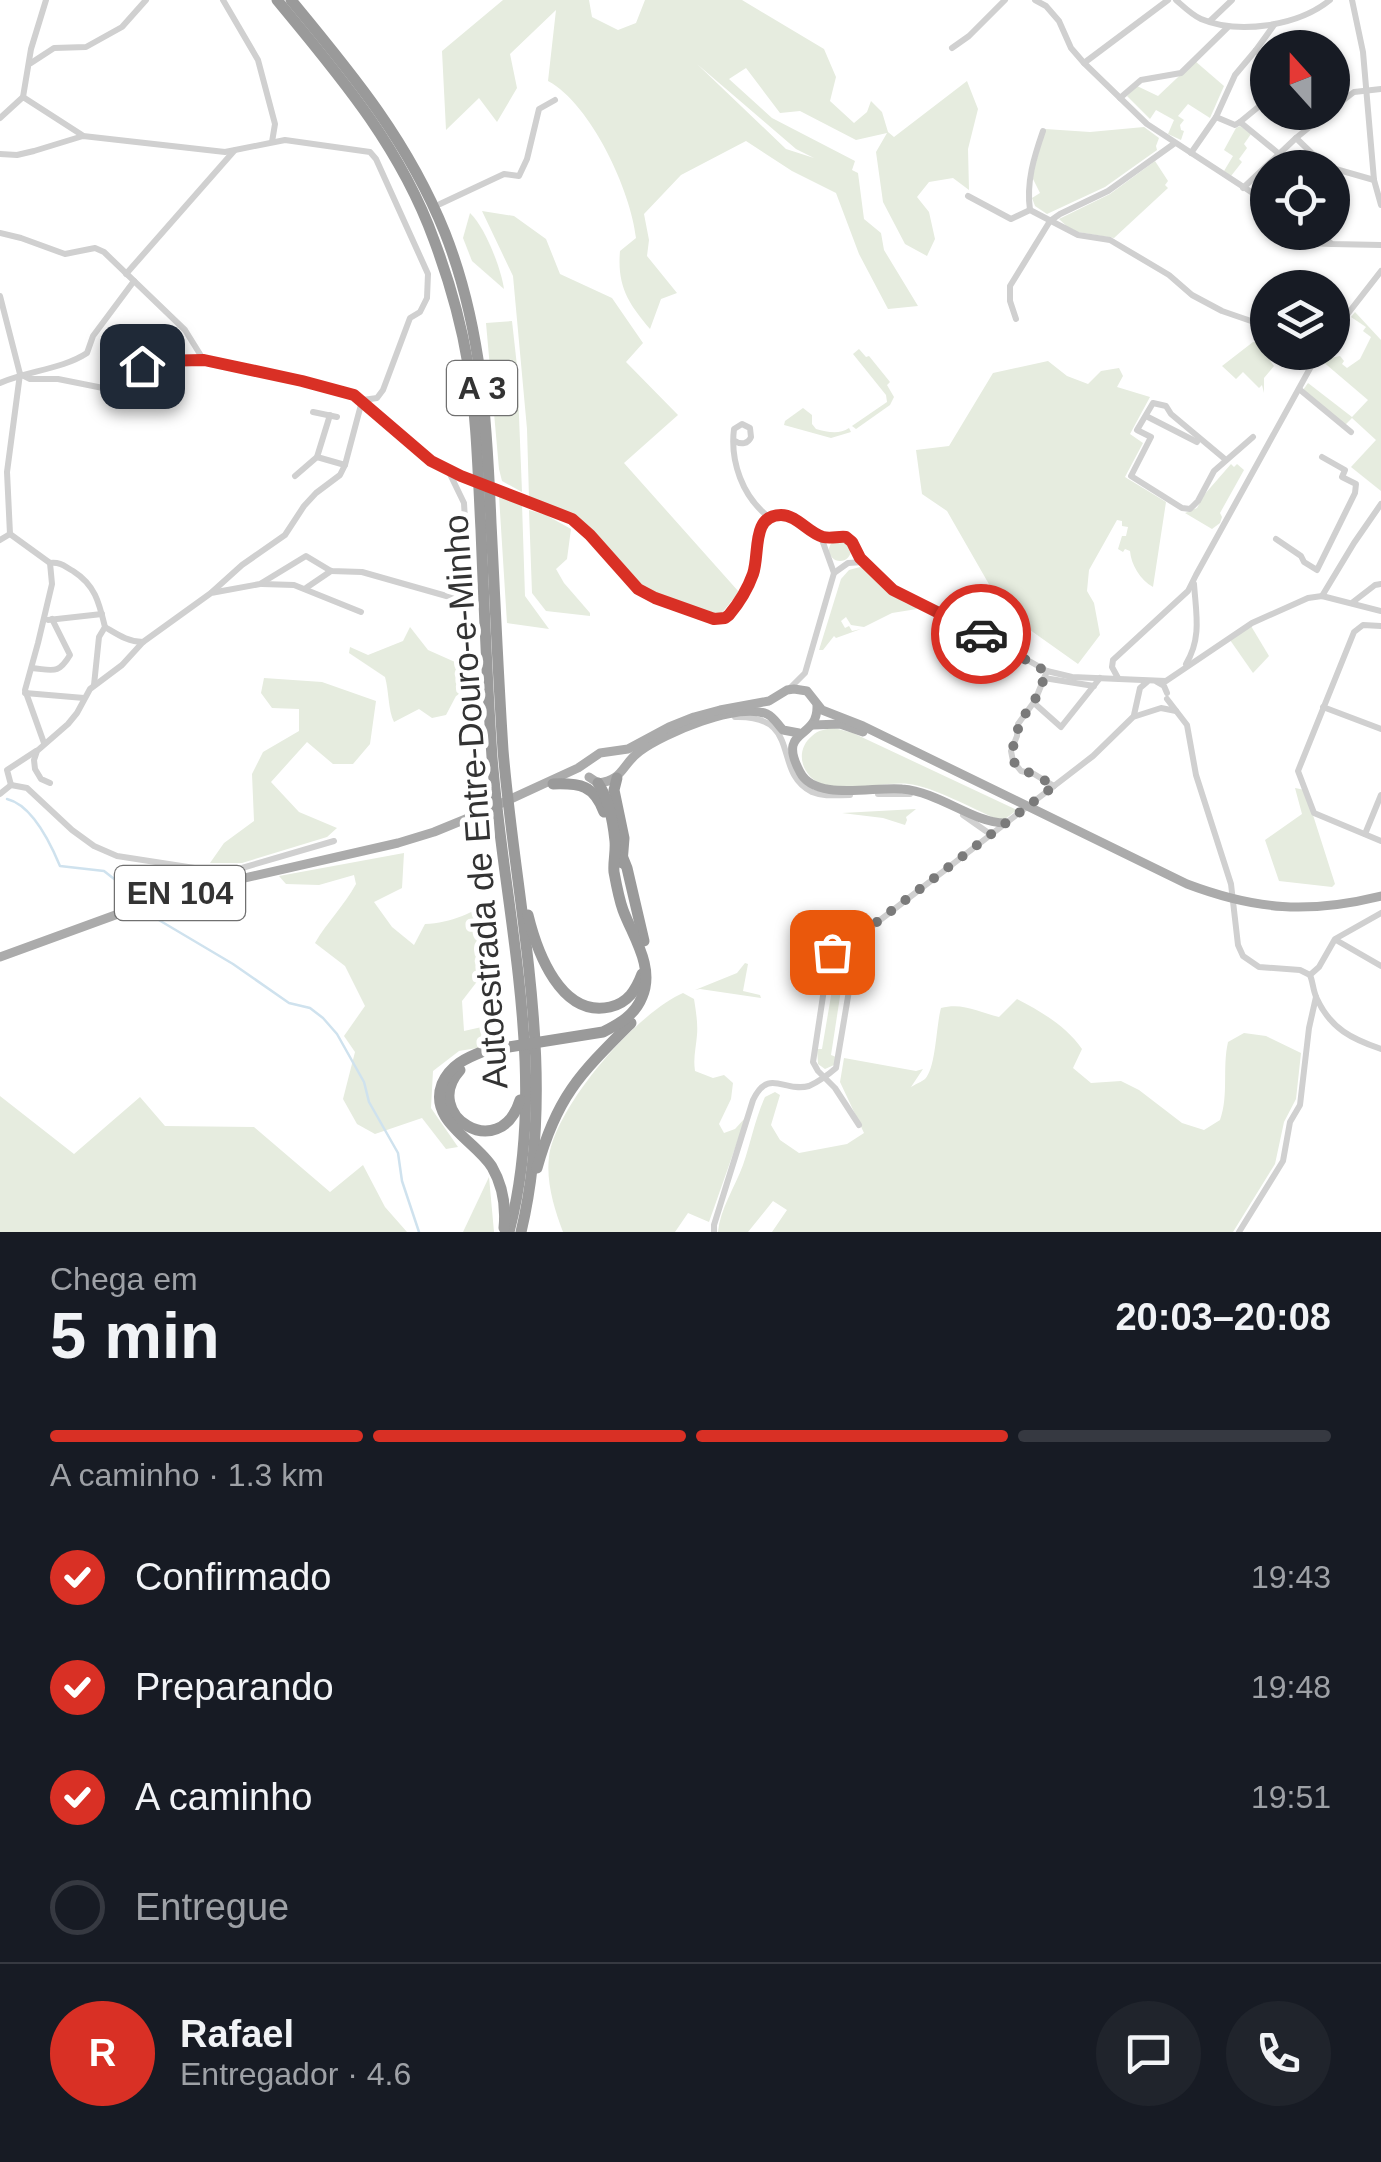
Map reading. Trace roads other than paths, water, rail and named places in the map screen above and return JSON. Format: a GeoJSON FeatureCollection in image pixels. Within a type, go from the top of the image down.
{"type":"FeatureCollection","features":[{"type":"Feature","properties":{"kind":"highway","name":"Autoestrada de Entre-Douro-e-Minho"},"geometry":{"type":"LineString","coordinates":[[277,0],[343,78],[406,176],[454,298],[468,364],[476,438],[492,757],[526,1076],[520,1166],[506,1232]]}},
{"type":"Feature","properties":{"kind":"highway","name":"Autoestrada de Entre-Douro-e-Minho"},"geometry":{"type":"LineString","coordinates":[[291,0],[352,72],[416,172],[444,233],[465,295],[480,362],[500,697],[536,1051],[530,1186],[521,1232]]}},
{"type":"Feature","properties":{"kind":"highway"},"geometry":{"type":"LineString","coordinates":[[555,1042],[620,1024],[642,998],[644,965],[627,918],[619,859],[624,838],[614,790],[620,773]]}},
{"type":"Feature","properties":{"kind":"highway"},"geometry":{"type":"LineString","coordinates":[[530,1186],[552,1120],[565,1096],[588,1065],[640,1014],[649,994],[651,973],[642,933],[630,909],[606,794],[593,780]]}},
{"type":"Feature","properties":{"kind":"highway"},"geometry":{"type":"LineString","coordinates":[[553,784],[572,783],[588,788],[599,799],[614,839]]}},
{"type":"Feature","properties":{"kind":"highway"},"geometry":{"type":"LineString","coordinates":[[515,864],[542,958],[558,984],[574,1000],[588,1008],[618,1006],[637,987],[644,965]]}},
{"type":"Feature","properties":{"kind":"highway"},"geometry":{"type":"LineString","coordinates":[[506,1232],[503,1193],[495,1172],[445,1116],[440,1104],[440,1090],[452,1068],[484,1051],[604,1036],[626,1028]]}},
{"type":"Feature","properties":{"kind":"highway"},"geometry":{"type":"LineString","coordinates":[[506,1050],[466,1065],[456,1075],[449,1090],[450,1106],[461,1123],[477,1131],[508,1123],[517,1110],[526,1076]]}},
{"type":"Feature","properties":{"kind":"main road"},"geometry":{"type":"LineString","coordinates":[[800,734],[783,730],[773,717],[777,698],[788,690],[801,689],[812,695],[826,712],[863,726],[1186,884],[1250,904],[1290,908],[1381,896]]}},
{"type":"Feature","properties":{"kind":"main road","name":"EN 104"},"geometry":{"type":"LineString","coordinates":[[0,957],[162,898],[434,832],[525,793],[600,753],[628,748],[694,717],[777,698]]}},
{"type":"Feature","properties":{"kind":"main road"},"geometry":{"type":"LineString","coordinates":[[814,725],[818,706]]}},
{"type":"Feature","properties":{"kind":"main road","name":"EN 104"},"geometry":{"type":"LineString","coordinates":[[525,793],[574,776],[593,780],[620,773],[632,757],[656,741],[715,718],[751,711],[773,717]]}},
{"type":"Feature","properties":{"kind":"main road"},"geometry":{"type":"LineString","coordinates":[[948,768],[831,723],[814,725],[800,734],[792,751],[800,772],[815,787],[915,790],[949,802],[983,824],[990,834]]}},
{"type":"Feature","properties":{"kind":"main road"},"geometry":{"type":"LineString","coordinates":[[612,752],[622,758],[620,773]]}},
{"type":"Feature","properties":{"kind":"main road"},"geometry":{"type":"LineString","coordinates":[[589,761],[586,772],[593,780]]}},
{"type":"Feature","properties":{"kind":"main road"},"geometry":{"type":"LineString","coordinates":[[983,824],[1009,820]]}},
{"type":"Feature","properties":{"kind":"street"},"geometry":{"type":"LineString","coordinates":[[0,118],[23,97],[31,49],[46,0]]}},
{"type":"Feature","properties":{"kind":"street"},"geometry":{"type":"LineString","coordinates":[[30,63],[54,48],[86,47],[122,27],[146,0]]}},
{"type":"Feature","properties":{"kind":"street"},"geometry":{"type":"LineString","coordinates":[[223,0],[258,60],[275,124],[272,142]]}},
{"type":"Feature","properties":{"kind":"street"},"geometry":{"type":"LineString","coordinates":[[952,48],[1006,0]]}},
{"type":"Feature","properties":{"kind":"street"},"geometry":{"type":"LineString","coordinates":[[1034,0],[1059,20],[1071,48],[1084,63],[1148,124],[1250,192]]}},
{"type":"Feature","properties":{"kind":"street"},"geometry":{"type":"LineString","coordinates":[[1084,63],[1168,0]]}},
{"type":"Feature","properties":{"kind":"street"},"geometry":{"type":"LineString","coordinates":[[1176,0],[1197,17],[1229,26],[1275,24],[1318,10],[1330,0]]}},
{"type":"Feature","properties":{"kind":"street"},"geometry":{"type":"LineString","coordinates":[[1352,0],[1364,52],[1374,180],[1381,205]]}},
{"type":"Feature","properties":{"kind":"street"},"geometry":{"type":"LineString","coordinates":[[1210,22],[1225,2]]}},
{"type":"Feature","properties":{"kind":"street"},"geometry":{"type":"LineString","coordinates":[[1271,30],[1275,24]]}},
{"type":"Feature","properties":{"kind":"street"},"geometry":{"type":"LineString","coordinates":[[1120,98],[1141,80],[1181,73],[1229,26]]}},
{"type":"Feature","properties":{"kind":"street"},"geometry":{"type":"LineString","coordinates":[[1191,153],[1216,117],[1234,75],[1250,57]]}},
{"type":"Feature","properties":{"kind":"street"},"geometry":{"type":"LineString","coordinates":[[1350,95],[1381,89]]}},
{"type":"Feature","properties":{"kind":"street"},"geometry":{"type":"LineString","coordinates":[[23,97],[83,136]]}},
{"type":"Feature","properties":{"kind":"street"},"geometry":{"type":"LineString","coordinates":[[440,204],[504,174],[519,176],[528,159],[539,110],[555,100]]}},
{"type":"Feature","properties":{"kind":"street"},"geometry":{"type":"LineString","coordinates":[[1216,117],[1235,125],[1250,114]]}},
{"type":"Feature","properties":{"kind":"street"},"geometry":{"type":"LineString","coordinates":[[1240,122],[1273,150]]}},
{"type":"Feature","properties":{"kind":"street"},"geometry":{"type":"LineString","coordinates":[[1282,150],[1306,130]]}},
{"type":"Feature","properties":{"kind":"street"},"geometry":{"type":"LineString","coordinates":[[1030,210],[1032,166],[1043,131]]}},
{"type":"Feature","properties":{"kind":"street"},"geometry":{"type":"LineString","coordinates":[[0,154],[17,155],[83,136],[225,152],[285,140],[370,152],[428,274],[427,298],[420,312],[410,318],[382,390],[376,398],[362,400]]}},
{"type":"Feature","properties":{"kind":"street"},"geometry":{"type":"LineString","coordinates":[[1296,138],[1308,150]]}},
{"type":"Feature","properties":{"kind":"street"},"geometry":{"type":"LineString","coordinates":[[1016,318],[1010,286],[1050,222],[1108,191],[1175,143]]}},
{"type":"Feature","properties":{"kind":"street"},"geometry":{"type":"LineString","coordinates":[[126,274],[235,150]]}},
{"type":"Feature","properties":{"kind":"street"},"geometry":{"type":"LineString","coordinates":[[1350,173],[1374,180]]}},
{"type":"Feature","properties":{"kind":"street"},"geometry":{"type":"LineString","coordinates":[[1243,188],[1250,181]]}},
{"type":"Feature","properties":{"kind":"street"},"geometry":{"type":"LineString","coordinates":[[968,196],[1010,219],[1030,210]]}},
{"type":"Feature","properties":{"kind":"street"},"geometry":{"type":"LineString","coordinates":[[1030,210],[1078,236],[1110,240],[1168,275],[1192,295],[1250,321]]}},
{"type":"Feature","properties":{"kind":"street"},"geometry":{"type":"LineString","coordinates":[[404,219],[416,213]]}},
{"type":"Feature","properties":{"kind":"street"},"geometry":{"type":"LineString","coordinates":[[0,244],[3,234],[65,254],[95,248],[104,252],[185,330],[204,360]]}},
{"type":"Feature","properties":{"kind":"street"},"geometry":{"type":"LineString","coordinates":[[1350,245],[1381,246]]}},
{"type":"Feature","properties":{"kind":"street"},"geometry":{"type":"LineString","coordinates":[[1350,308],[1381,271]]}},
{"type":"Feature","properties":{"kind":"street"},"geometry":{"type":"LineString","coordinates":[[0,382],[87,353],[92,336],[134,281]]}},
{"type":"Feature","properties":{"kind":"street"},"geometry":{"type":"LineString","coordinates":[[0,296],[20,374],[6,472],[10,534]]}},
{"type":"Feature","properties":{"kind":"street"},"geometry":{"type":"LineString","coordinates":[[20,374],[30,379],[58,379],[123,392],[130,390],[146,362],[204,360],[346,392],[362,400],[431,461],[580,524],[646,594],[714,619],[725,618],[734,609],[751,579],[758,530],[770,518],[786,516],[820,536],[850,539],[864,562],[893,590],[1045,675],[1094,686]]}},
{"type":"Feature","properties":{"kind":"street"},"geometry":{"type":"LineString","coordinates":[[1150,710],[1142,706],[1139,695],[1112,667],[1113,660],[1188,591],[1310,370]]}},
{"type":"Feature","properties":{"kind":"street"},"geometry":{"type":"LineString","coordinates":[[1299,389],[1352,432]]}},
{"type":"Feature","properties":{"kind":"street"},"geometry":{"type":"LineString","coordinates":[[11,784],[7,770],[68,724],[90,688],[122,666],[143,642],[284,535],[316,493],[340,475],[362,400]]}},
{"type":"Feature","properties":{"kind":"street"},"geometry":{"type":"LineString","coordinates":[[1226,460],[1166,406],[1153,403],[1149,417],[1137,430],[1152,437],[1132,476],[1190,510],[1214,471],[1253,437]]}},
{"type":"Feature","properties":{"kind":"street"},"geometry":{"type":"LineString","coordinates":[[295,476],[318,457],[334,416],[313,412]]}},
{"type":"Feature","properties":{"kind":"street"},"geometry":{"type":"LineString","coordinates":[[1149,417],[1207,446]]}},
{"type":"Feature","properties":{"kind":"street"},"geometry":{"type":"LineString","coordinates":[[735,441],[733,451],[744,488],[759,510],[770,518]]}},
{"type":"Feature","properties":{"kind":"street"},"geometry":{"type":"LineString","coordinates":[[318,457],[345,465]]}},
{"type":"Feature","properties":{"kind":"street"},"geometry":{"type":"LineString","coordinates":[[1276,540],[1317,570],[1356,484],[1342,476],[1346,470],[1322,458]]}},
{"type":"Feature","properties":{"kind":"street"},"geometry":{"type":"LineString","coordinates":[[260,584],[306,556],[330,571],[362,572],[464,599],[469,592],[464,503],[447,469]]}},
{"type":"Feature","properties":{"kind":"street"},"geometry":{"type":"LineString","coordinates":[[1322,596],[1381,504]]}},
{"type":"Feature","properties":{"kind":"street"},"geometry":{"type":"LineString","coordinates":[[0,540],[10,534]]}},
{"type":"Feature","properties":{"kind":"street"},"geometry":{"type":"LineString","coordinates":[[10,534],[50,563],[53,576],[48,620],[26,693],[44,743]]}},
{"type":"Feature","properties":{"kind":"street"},"geometry":{"type":"LineString","coordinates":[[812,695],[805,673],[834,573],[820,536]]}},
{"type":"Feature","properties":{"kind":"street"},"geometry":{"type":"LineString","coordinates":[[826,549],[835,537]]}},
{"type":"Feature","properties":{"kind":"street"},"geometry":{"type":"LineString","coordinates":[[834,573],[853,557],[855,549]]}},
{"type":"Feature","properties":{"kind":"street"},"geometry":{"type":"LineString","coordinates":[[830,560],[837,564],[864,562]]}},
{"type":"Feature","properties":{"kind":"street"},"geometry":{"type":"LineString","coordinates":[[50,563],[59,562],[85,579],[97,596],[105,627],[100,637],[94,685]]}},
{"type":"Feature","properties":{"kind":"street"},"geometry":{"type":"LineString","coordinates":[[305,588],[330,571]]}},
{"type":"Feature","properties":{"kind":"street"},"geometry":{"type":"LineString","coordinates":[[1183,670],[1198,635],[1194,582]]}},
{"type":"Feature","properties":{"kind":"street"},"geometry":{"type":"LineString","coordinates":[[211,593],[260,584],[294,584],[361,612]]}},
{"type":"Feature","properties":{"kind":"street"},"geometry":{"type":"LineString","coordinates":[[1352,602],[1381,584]]}},
{"type":"Feature","properties":{"kind":"street"},"geometry":{"type":"LineString","coordinates":[[1045,675],[1166,681],[1252,623],[1291,604],[1322,596],[1381,611]]}},
{"type":"Feature","properties":{"kind":"street"},"geometry":{"type":"LineString","coordinates":[[48,620],[102,614]]}},
{"type":"Feature","properties":{"kind":"street"},"geometry":{"type":"LineString","coordinates":[[32,668],[57,671],[70,655],[48,620]]}},
{"type":"Feature","properties":{"kind":"street"},"geometry":{"type":"LineString","coordinates":[[1381,626],[1363,625],[1354,632],[1298,771],[1314,813],[1381,840]]}},
{"type":"Feature","properties":{"kind":"street"},"geometry":{"type":"LineString","coordinates":[[105,627],[134,642],[143,642]]}},
{"type":"Feature","properties":{"kind":"street"},"geometry":{"type":"LineString","coordinates":[[788,690],[805,673]]}},
{"type":"Feature","properties":{"kind":"street"},"geometry":{"type":"LineString","coordinates":[[1045,675],[1034,702],[1018,724],[1018,736],[1011,751],[1021,770],[1054,786]]}},
{"type":"Feature","properties":{"kind":"street"},"geometry":{"type":"LineString","coordinates":[[1034,702],[1062,727],[1100,678]]}},
{"type":"Feature","properties":{"kind":"street"},"geometry":{"type":"LineString","coordinates":[[1161,708],[1173,678]]}},
{"type":"Feature","properties":{"kind":"street"},"geometry":{"type":"LineString","coordinates":[[1133,716],[1143,685],[1153,681],[1164,686],[1186,725],[1196,776],[1231,884],[1238,945],[1244,956],[1259,967],[1300,970],[1313,980],[1316,997],[1300,1105],[1290,1122],[1282,1161],[1239,1232]]}},
{"type":"Feature","properties":{"kind":"street"},"geometry":{"type":"LineString","coordinates":[[26,693],[84,698]]}},
{"type":"Feature","properties":{"kind":"street"},"geometry":{"type":"LineString","coordinates":[[859,1125],[813,1058],[828,963],[835,949],[862,934],[1093,756],[1133,716],[1161,708],[1176,711]]}},
{"type":"Feature","properties":{"kind":"street"},"geometry":{"type":"LineString","coordinates":[[1323,708],[1381,730]]}},
{"type":"Feature","properties":{"kind":"street"},"geometry":{"type":"LineString","coordinates":[[715,718],[750,716],[776,730],[794,775],[813,793],[920,796],[983,824],[977,845]]}},
{"type":"Feature","properties":{"kind":"street"},"geometry":{"type":"LineString","coordinates":[[783,730],[786,750]]}},
{"type":"Feature","properties":{"kind":"street"},"geometry":{"type":"LineString","coordinates":[[37,750],[36,770],[41,780],[50,782]]}},
{"type":"Feature","properties":{"kind":"street"},"geometry":{"type":"LineString","coordinates":[[0,794],[11,784]]}},
{"type":"Feature","properties":{"kind":"street"},"geometry":{"type":"LineString","coordinates":[[11,784],[27,788],[72,830],[117,856],[219,870],[242,868],[334,842]]}},
{"type":"Feature","properties":{"kind":"street"},"geometry":{"type":"LineString","coordinates":[[1365,834],[1381,795]]}},
{"type":"Feature","properties":{"kind":"street"},"geometry":{"type":"LineString","coordinates":[[284,857],[293,866]]}},
{"type":"Feature","properties":{"kind":"street"},"geometry":{"type":"LineString","coordinates":[[1310,975],[1335,939],[1381,913]]}},
{"type":"Feature","properties":{"kind":"street"},"geometry":{"type":"LineString","coordinates":[[714,1232],[759,1089],[771,1082],[808,1086],[834,1070],[839,1062],[855,955],[862,934]]}},
{"type":"Feature","properties":{"kind":"street"},"geometry":{"type":"LineString","coordinates":[[1335,939],[1381,966]]}},
{"type":"Feature","properties":{"kind":"street"},"geometry":{"type":"LineString","coordinates":[[1316,997],[1340,1030],[1352,1039],[1381,1049]]}},
{"type":"Feature","properties":{"kind":"waterway"},"geometry":{"type":"LineString","coordinates":[[7,799],[32,817],[60,866],[104,871],[133,902]]}},
{"type":"Feature","properties":{"kind":"waterway"},"geometry":{"type":"LineString","coordinates":[[147,913],[289,1003],[310,1008],[337,1034],[398,1153],[402,1181],[419,1232]]}}]}
